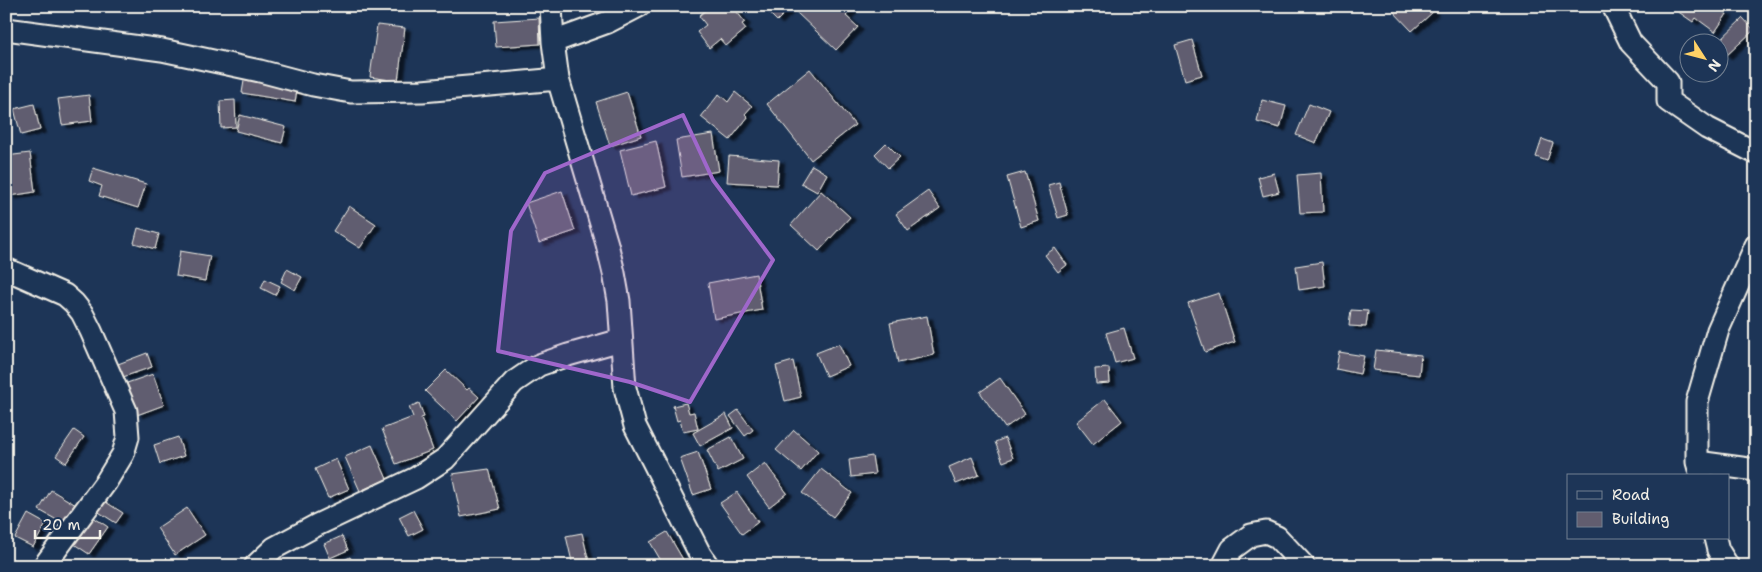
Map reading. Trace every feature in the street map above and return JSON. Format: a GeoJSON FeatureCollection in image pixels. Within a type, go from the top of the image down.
{"type":"FeatureCollection","features":[{"type":"Feature","properties":{"kind":"street"},"geometry":{"type":"LineString","coordinates":[[551,6],[558,80],[613,266],[619,301],[625,388],[635,426],[700,554],[708,566]]}},
{"type":"Feature","properties":{"kind":"street"},"geometry":{"type":"LineString","coordinates":[[553,42],[608,22],[639,6]]}},
{"type":"Feature","properties":{"kind":"street"},"geometry":{"type":"LineString","coordinates":[[1613,6],[1631,43],[1668,82],[1668,101],[1707,128],[1756,153]]}},
{"type":"Feature","properties":{"kind":"street"},"geometry":{"type":"LineString","coordinates":[[6,29],[162,50],[260,71],[312,85],[351,92],[422,91],[558,80]]}},
{"type":"Feature","properties":{"kind":"street"},"geometry":{"type":"LineString","coordinates":[[1756,245],[1718,330],[1698,402],[1699,469],[1756,470]]}},
{"type":"Feature","properties":{"kind":"street"},"geometry":{"type":"LineString","coordinates":[[6,269],[65,295],[74,303],[82,313],[91,331],[126,412],[128,437],[123,454],[106,482],[44,566]]}},
{"type":"Feature","properties":{"kind":"street"},"geometry":{"type":"LineString","coordinates":[[255,566],[274,548],[317,525],[416,478],[445,459],[514,382],[539,365],[568,354],[621,340]]}},
{"type":"Feature","properties":{"kind":"street"},"geometry":{"type":"LineString","coordinates":[[1223,566],[1232,548],[1251,534],[1266,532],[1277,536],[1304,566]]}},
{"type":"Feature","properties":{"kind":"street"},"geometry":{"type":"LineString","coordinates":[[1716,540],[1718,550],[1728,566]]}},
{"type":"Feature","properties":{"kind":"highlighted area"},"geometry":{"type":"Polygon","coordinates":[[[683,115],[713,180],[773,260],[690,402],[630,382],[498,351],[511,231],[545,173],[683,115]]]}},
{"type":"Feature","properties":{"kind":"building"},"geometry":{"type":"Polygon","coordinates":[[[710,6],[724,6],[727,10],[732,6],[745,22],[742,24],[746,29],[726,46],[720,39],[709,48],[697,32],[706,25],[699,16],[710,6]]]}},
{"type":"Feature","properties":{"kind":"building"},"geometry":{"type":"Polygon","coordinates":[[[768,6],[792,6],[777,21],[765,9],[768,6]]]}},
{"type":"Feature","properties":{"kind":"building"},"geometry":{"type":"Polygon","coordinates":[[[802,6],[848,6],[852,10],[846,16],[858,27],[836,50],[796,12],[802,6]]]}},
{"type":"Feature","properties":{"kind":"building"},"geometry":{"type":"Polygon","coordinates":[[[1398,6],[1427,6],[1433,12],[1412,31],[1393,11],[1398,6]]]}},
{"type":"Feature","properties":{"kind":"building"},"geometry":{"type":"Polygon","coordinates":[[[1670,6],[1716,6],[1727,14],[1715,32],[1696,18],[1693,22],[1670,6]]]}},
{"type":"Feature","properties":{"kind":"building"},"geometry":{"type":"Polygon","coordinates":[[[539,18],[540,44],[496,47],[494,21],[539,18]]]}},
{"type":"Feature","properties":{"kind":"building"},"geometry":{"type":"Polygon","coordinates":[[[1743,18],[1754,30],[1730,52],[1730,32],[1728,32],[1743,18]]]}},
{"type":"Feature","properties":{"kind":"building"},"geometry":{"type":"Polygon","coordinates":[[[377,25],[405,28],[398,81],[370,77],[377,25]]]}},
{"type":"Feature","properties":{"kind":"building"},"geometry":{"type":"Polygon","coordinates":[[[1192,40],[1202,75],[1185,80],[1175,45],[1192,40]]]}},
{"type":"Feature","properties":{"kind":"building"},"geometry":{"type":"Polygon","coordinates":[[[810,69],[855,125],[811,160],[767,104],[810,69]]]}},
{"type":"Feature","properties":{"kind":"building"},"geometry":{"type":"Polygon","coordinates":[[[245,75],[298,84],[295,102],[242,93],[245,75]]]}},
{"type":"Feature","properties":{"kind":"building"},"geometry":{"type":"Polygon","coordinates":[[[627,92],[641,136],[610,146],[596,102],[627,92]]]}},
{"type":"Feature","properties":{"kind":"building"},"geometry":{"type":"Polygon","coordinates":[[[735,92],[752,106],[745,114],[748,117],[730,140],[701,117],[719,94],[728,102],[735,92]]]}},
{"type":"Feature","properties":{"kind":"building"},"geometry":{"type":"Polygon","coordinates":[[[89,95],[92,121],[62,125],[58,99],[89,95]]]}},
{"type":"Feature","properties":{"kind":"building"},"geometry":{"type":"Polygon","coordinates":[[[235,100],[236,127],[221,128],[220,101],[235,100]]]}},
{"type":"Feature","properties":{"kind":"building"},"geometry":{"type":"Polygon","coordinates":[[[1262,100],[1286,106],[1280,128],[1257,122],[1262,100]]]}},
{"type":"Feature","properties":{"kind":"building"},"geometry":{"type":"Polygon","coordinates":[[[34,104],[40,130],[21,135],[14,109],[34,104]]]}},
{"type":"Feature","properties":{"kind":"building"},"geometry":{"type":"Polygon","coordinates":[[[1309,104],[1329,112],[1316,143],[1296,135],[1309,104]]]}},
{"type":"Feature","properties":{"kind":"building"},"geometry":{"type":"Polygon","coordinates":[[[240,115],[286,127],[282,143],[236,131],[240,115]]]}},
{"type":"Feature","properties":{"kind":"building"},"geometry":{"type":"Polygon","coordinates":[[[713,134],[719,171],[682,177],[676,140],[713,134]]]}},
{"type":"Feature","properties":{"kind":"building"},"geometry":{"type":"Polygon","coordinates":[[[1542,139],[1553,143],[1547,161],[1536,157],[1542,139]]]}},
{"type":"Feature","properties":{"kind":"building"},"geometry":{"type":"Polygon","coordinates":[[[656,141],[666,187],[631,196],[620,150],[656,141]]]}},
{"type":"Feature","properties":{"kind":"building"},"geometry":{"type":"Polygon","coordinates":[[[886,143],[900,157],[888,168],[875,154],[886,143]]]}},
{"type":"Feature","properties":{"kind":"building"},"geometry":{"type":"Polygon","coordinates":[[[30,153],[35,192],[10,196],[6,156],[30,153]]]}},
{"type":"Feature","properties":{"kind":"building"},"geometry":{"type":"Polygon","coordinates":[[[729,156],[779,160],[777,185],[727,182],[729,156]]]}},
{"type":"Feature","properties":{"kind":"building"},"geometry":{"type":"Polygon","coordinates":[[[812,165],[827,174],[817,192],[801,183],[812,165]]]}},
{"type":"Feature","properties":{"kind":"building"},"geometry":{"type":"Polygon","coordinates":[[[93,168],[146,184],[138,208],[99,196],[102,186],[89,181],[93,168]]]}},
{"type":"Feature","properties":{"kind":"building"},"geometry":{"type":"Polygon","coordinates":[[[1025,172],[1039,221],[1021,227],[1007,177],[1025,172]]]}},
{"type":"Feature","properties":{"kind":"building"},"geometry":{"type":"Polygon","coordinates":[[[1274,173],[1279,192],[1263,196],[1258,177],[1274,173]]]}},
{"type":"Feature","properties":{"kind":"building"},"geometry":{"type":"Polygon","coordinates":[[[1321,173],[1323,212],[1300,213],[1297,175],[1321,173]]]}},
{"type":"Feature","properties":{"kind":"building"},"geometry":{"type":"Polygon","coordinates":[[[1059,182],[1068,215],[1058,218],[1048,185],[1059,182]]]}},
{"type":"Feature","properties":{"kind":"building"},"geometry":{"type":"Polygon","coordinates":[[[562,191],[575,231],[539,243],[526,203],[562,191]]]}},
{"type":"Feature","properties":{"kind":"building"},"geometry":{"type":"Polygon","coordinates":[[[821,191],[850,217],[819,251],[791,225],[821,191]]]}},
{"type":"Feature","properties":{"kind":"building"},"geometry":{"type":"Polygon","coordinates":[[[928,191],[940,208],[908,231],[896,214],[928,191]]]}},
{"type":"Feature","properties":{"kind":"building"},"geometry":{"type":"Polygon","coordinates":[[[349,206],[376,224],[360,248],[333,231],[349,206]]]}},
{"type":"Feature","properties":{"kind":"building"},"geometry":{"type":"Polygon","coordinates":[[[138,228],[159,234],[155,249],[134,243],[138,228]]]}},
{"type":"Feature","properties":{"kind":"building"},"geometry":{"type":"Polygon","coordinates":[[[1055,248],[1067,265],[1058,272],[1045,255],[1055,248]]]}},
{"type":"Feature","properties":{"kind":"building"},"geometry":{"type":"Polygon","coordinates":[[[180,251],[210,256],[205,281],[176,276],[180,251]]]}},
{"type":"Feature","properties":{"kind":"building"},"geometry":{"type":"Polygon","coordinates":[[[1322,262],[1325,286],[1299,290],[1296,266],[1322,262]]]}},
{"type":"Feature","properties":{"kind":"building"},"geometry":{"type":"Polygon","coordinates":[[[287,269],[302,277],[295,290],[281,282],[287,269]]]}},
{"type":"Feature","properties":{"kind":"building"},"geometry":{"type":"Polygon","coordinates":[[[756,274],[762,310],[714,319],[708,283],[756,274]]]}},
{"type":"Feature","properties":{"kind":"building"},"geometry":{"type":"Polygon","coordinates":[[[265,279],[280,286],[275,295],[261,288],[265,279]]]}},
{"type":"Feature","properties":{"kind":"building"},"geometry":{"type":"Polygon","coordinates":[[[1219,293],[1235,342],[1205,352],[1188,303],[1219,293]]]}},
{"type":"Feature","properties":{"kind":"building"},"geometry":{"type":"Polygon","coordinates":[[[1351,310],[1368,311],[1366,327],[1349,326],[1351,310]]]}},
{"type":"Feature","properties":{"kind":"building"},"geometry":{"type":"Polygon","coordinates":[[[927,316],[934,355],[898,363],[890,323],[927,316]]]}},
{"type":"Feature","properties":{"kind":"building"},"geometry":{"type":"Polygon","coordinates":[[[1124,328],[1133,358],[1115,363],[1106,333],[1124,328]]]}},
{"type":"Feature","properties":{"kind":"building"},"geometry":{"type":"Polygon","coordinates":[[[839,344],[849,366],[826,376],[816,353],[839,344]]]}},
{"type":"Feature","properties":{"kind":"building"},"geometry":{"type":"Polygon","coordinates":[[[1376,350],[1421,355],[1419,375],[1373,370],[1376,350]]]}},
{"type":"Feature","properties":{"kind":"building"},"geometry":{"type":"Polygon","coordinates":[[[1339,352],[1364,356],[1360,374],[1336,369],[1339,352]]]}},
{"type":"Feature","properties":{"kind":"building"},"geometry":{"type":"Polygon","coordinates":[[[147,353],[152,367],[123,377],[118,364],[147,353]]]}},
{"type":"Feature","properties":{"kind":"building"},"geometry":{"type":"Polygon","coordinates":[[[793,361],[801,397],[785,401],[776,366],[793,361]]]}},
{"type":"Feature","properties":{"kind":"building"},"geometry":{"type":"Polygon","coordinates":[[[1109,368],[1110,383],[1096,384],[1095,369],[1109,368]]]}},
{"type":"Feature","properties":{"kind":"building"},"geometry":{"type":"Polygon","coordinates":[[[446,370],[467,390],[469,388],[479,397],[457,421],[425,391],[446,370]]]}},
{"type":"Feature","properties":{"kind":"building"},"geometry":{"type":"Polygon","coordinates":[[[153,374],[164,405],[137,415],[127,383],[153,374]]]}},
{"type":"Feature","properties":{"kind":"building"},"geometry":{"type":"Polygon","coordinates":[[[1000,378],[1025,414],[1005,428],[980,392],[1000,378]]]}},
{"type":"Feature","properties":{"kind":"building"},"geometry":{"type":"Polygon","coordinates":[[[1105,399],[1122,421],[1093,444],[1076,422],[1105,399]]]}},
{"type":"Feature","properties":{"kind":"building"},"geometry":{"type":"Polygon","coordinates":[[[419,403],[424,417],[421,418],[433,450],[396,464],[382,429],[413,417],[409,407],[419,403]]]}},
{"type":"Feature","properties":{"kind":"building"},"geometry":{"type":"Polygon","coordinates":[[[686,403],[689,413],[694,412],[698,429],[683,432],[680,420],[677,421],[673,406],[686,403]]]}},
{"type":"Feature","properties":{"kind":"building"},"geometry":{"type":"Polygon","coordinates":[[[738,410],[753,430],[745,436],[730,416],[738,410]]]}},
{"type":"Feature","properties":{"kind":"building"},"geometry":{"type":"Polygon","coordinates":[[[726,414],[733,428],[700,446],[693,433],[726,414]]]}},
{"type":"Feature","properties":{"kind":"building"},"geometry":{"type":"Polygon","coordinates":[[[74,430],[84,437],[66,463],[56,456],[74,430]]]}},
{"type":"Feature","properties":{"kind":"building"},"geometry":{"type":"Polygon","coordinates":[[[794,430],[818,451],[801,471],[776,450],[794,430]]]}},
{"type":"Feature","properties":{"kind":"building"},"geometry":{"type":"Polygon","coordinates":[[[178,437],[184,456],[160,464],[154,445],[178,437]]]}},
{"type":"Feature","properties":{"kind":"building"},"geometry":{"type":"Polygon","coordinates":[[[731,437],[743,459],[718,472],[707,450],[731,437]]]}},
{"type":"Feature","properties":{"kind":"building"},"geometry":{"type":"Polygon","coordinates":[[[1005,438],[1013,458],[1003,462],[995,442],[1005,438]]]}},
{"type":"Feature","properties":{"kind":"building"},"geometry":{"type":"Polygon","coordinates":[[[372,445],[387,479],[360,491],[345,457],[372,445]]]}},
{"type":"Feature","properties":{"kind":"building"},"geometry":{"type":"Polygon","coordinates":[[[698,452],[711,489],[693,495],[680,458],[698,452]]]}},
{"type":"Feature","properties":{"kind":"building"},"geometry":{"type":"Polygon","coordinates":[[[872,456],[875,474],[851,477],[849,460],[872,456]]]}},
{"type":"Feature","properties":{"kind":"building"},"geometry":{"type":"Polygon","coordinates":[[[972,457],[979,475],[956,484],[949,467],[972,457]]]}},
{"type":"Feature","properties":{"kind":"building"},"geometry":{"type":"Polygon","coordinates":[[[336,459],[349,489],[328,498],[315,469],[336,459]]]}},
{"type":"Feature","properties":{"kind":"building"},"geometry":{"type":"Polygon","coordinates":[[[765,463],[787,493],[769,507],[747,477],[765,463]]]}},
{"type":"Feature","properties":{"kind":"building"},"geometry":{"type":"Polygon","coordinates":[[[489,469],[500,509],[461,517],[452,474],[489,469]]]}},
{"type":"Feature","properties":{"kind":"building"},"geometry":{"type":"Polygon","coordinates":[[[821,469],[852,493],[833,517],[802,493],[821,469]]]}},
{"type":"Feature","properties":{"kind":"building"},"geometry":{"type":"Polygon","coordinates":[[[51,490],[76,505],[64,524],[39,510],[51,490]]]}},
{"type":"Feature","properties":{"kind":"building"},"geometry":{"type":"Polygon","coordinates":[[[737,492],[758,522],[742,534],[720,503],[737,492]]]}},
{"type":"Feature","properties":{"kind":"building"},"geometry":{"type":"Polygon","coordinates":[[[101,499],[123,513],[116,523],[94,509],[101,499]]]}},
{"type":"Feature","properties":{"kind":"building"},"geometry":{"type":"Polygon","coordinates":[[[187,508],[205,535],[175,555],[157,528],[187,508]]]}},
{"type":"Feature","properties":{"kind":"building"},"geometry":{"type":"Polygon","coordinates":[[[413,510],[423,529],[409,536],[399,517],[413,510]]]}},
{"type":"Feature","properties":{"kind":"building"},"geometry":{"type":"Polygon","coordinates":[[[28,514],[46,524],[33,547],[15,538],[28,514]]]}},
{"type":"Feature","properties":{"kind":"building"},"geometry":{"type":"Polygon","coordinates":[[[93,517],[108,527],[89,554],[74,544],[93,517]]]}},
{"type":"Feature","properties":{"kind":"building"},"geometry":{"type":"Polygon","coordinates":[[[667,532],[685,563],[680,566],[664,566],[650,542],[667,532]]]}},
{"type":"Feature","properties":{"kind":"building"},"geometry":{"type":"Polygon","coordinates":[[[582,533],[590,566],[573,566],[566,536],[582,533]]]}},
{"type":"Feature","properties":{"kind":"building"},"geometry":{"type":"Polygon","coordinates":[[[342,536],[348,550],[330,558],[324,544],[342,536]]]}},
{"type":"Feature","properties":{"kind":"building"},"geometry":{"type":"Polygon","coordinates":[[[350,557],[355,566],[341,566],[339,563],[350,557]]]}}]}
